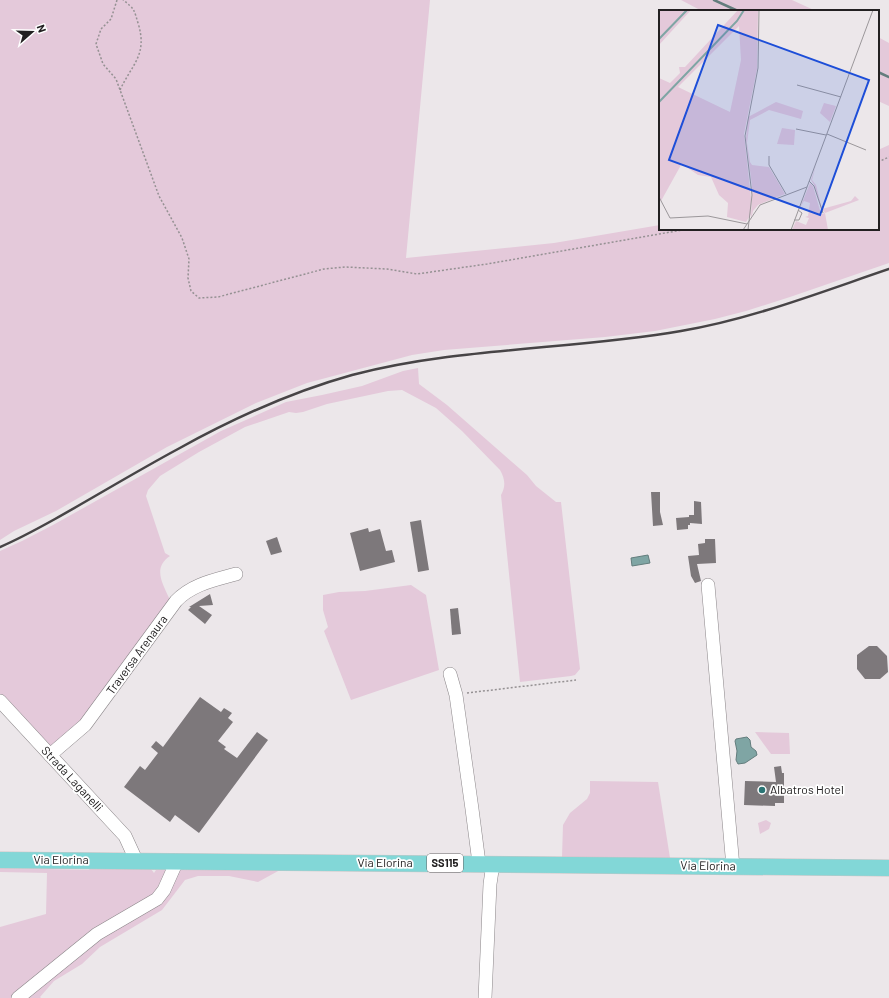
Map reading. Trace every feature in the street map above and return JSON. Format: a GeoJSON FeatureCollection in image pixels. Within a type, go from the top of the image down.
{"type":"FeatureCollection","features":[{"type":"Feature","properties":{"kind":"main road","name":"Via Elorina"},"geometry":{"type":"LineString","coordinates":[[0,860],[136,860],[889,868]]}},
{"type":"Feature","properties":{"kind":"street","name":"Traversa Arenaura"},"geometry":{"type":"LineString","coordinates":[[50,755],[85,725],[176,601],[184,593],[197,586],[236,574]]}},
{"type":"Feature","properties":{"kind":"street"},"geometry":{"type":"LineString","coordinates":[[708,585],[733,867]]}},
{"type":"Feature","properties":{"kind":"street"},"geometry":{"type":"LineString","coordinates":[[450,674],[456,695],[472,809],[490,884],[485,998]]}},
{"type":"Feature","properties":{"kind":"street","name":"Strada Laganelli"},"geometry":{"type":"LineString","coordinates":[[0,701],[125,836],[136,860]]}},
{"type":"Feature","properties":{"kind":"street"},"geometry":{"type":"LineString","coordinates":[[18,998],[97,934],[157,899],[164,890],[177,861]]}},
{"type":"Feature","properties":{"kind":"street"},"geometry":{"type":"LineString","coordinates":[[480,998],[486,864]]}},
{"type":"Feature","properties":{"kind":"path"},"geometry":{"type":"LineString","coordinates":[[117,0],[111,19],[101,29],[96,44],[103,64],[116,79],[159,196],[182,238],[189,259],[188,278],[191,291],[199,298],[218,296],[324,269],[345,267],[417,274],[487,264],[682,230]]}},
{"type":"Feature","properties":{"kind":"path"},"geometry":{"type":"LineString","coordinates":[[120,90],[140,53],[142,40],[133,8],[124,0]]}},
{"type":"Feature","properties":{"kind":"path"},"geometry":{"type":"LineString","coordinates":[[879,162],[889,157]]}},
{"type":"Feature","properties":{"kind":"path"},"geometry":{"type":"LineString","coordinates":[[456,695],[576,680]]}},
{"type":"Feature","properties":{"kind":"shaded area"},"geometry":{"type":"Polygon","coordinates":[[[0,0],[430,0],[406,258],[554,243],[659,225],[659,230],[879,230],[879,150],[889,145],[889,263],[790,297],[715,319],[655,331],[605,337],[444,350],[412,355],[307,383],[256,403],[167,447],[56,511],[14,531],[0,540],[0,0]]]}},
{"type":"Feature","properties":{"kind":"shaded area"},"geometry":{"type":"Polygon","coordinates":[[[681,0],[792,0],[814,10],[700,10],[681,0]]]}},
{"type":"Feature","properties":{"kind":"shaded area"},"geometry":{"type":"Polygon","coordinates":[[[879,38],[889,43],[889,106],[879,101],[879,38]]]}},
{"type":"Feature","properties":{"kind":"shaded area"},"geometry":{"type":"Polygon","coordinates":[[[418,368],[419,384],[447,405],[527,475],[536,486],[556,502],[561,502],[580,669],[575,675],[520,682],[501,495],[504,486],[503,476],[500,470],[462,431],[436,408],[402,390],[388,391],[327,404],[303,412],[289,412],[245,427],[199,452],[160,476],[148,490],[146,496],[165,553],[170,556],[161,566],[160,571],[162,582],[170,600],[85,719],[50,747],[0,694],[0,551],[53,525],[221,431],[286,402],[362,386],[403,371],[418,368]]]}},
{"type":"Feature","properties":{"kind":"shaded area"},"geometry":{"type":"Polygon","coordinates":[[[411,585],[426,595],[439,670],[351,700],[324,631],[328,627],[323,610],[323,595],[411,585]]]}},
{"type":"Feature","properties":{"kind":"shaded area"},"geometry":{"type":"Polygon","coordinates":[[[755,732],[789,733],[790,754],[771,754],[755,732]]]}},
{"type":"Feature","properties":{"kind":"shaded area"},"geometry":{"type":"Polygon","coordinates":[[[590,781],[658,782],[670,858],[562,857],[563,825],[570,813],[587,799],[590,793],[590,781]]]}},
{"type":"Feature","properties":{"kind":"shaded area"},"geometry":{"type":"Polygon","coordinates":[[[766,820],[771,823],[769,829],[760,834],[758,823],[766,820]]]}},
{"type":"Feature","properties":{"kind":"shaded area"},"geometry":{"type":"Polygon","coordinates":[[[0,868],[89,870],[90,868],[151,869],[154,873],[156,870],[167,870],[161,889],[14,998],[0,998],[0,927],[46,914],[47,873],[0,872],[0,868]]]}},
{"type":"Feature","properties":{"kind":"shaded area"},"geometry":{"type":"Polygon","coordinates":[[[181,869],[280,870],[258,882],[229,876],[198,876],[185,880],[162,910],[100,947],[82,964],[54,981],[40,997],[41,998],[27,998],[107,934],[181,869]]]}},
{"type":"Feature","properties":{"kind":"water"},"geometry":{"type":"Polygon","coordinates":[[[648,555],[650,563],[632,566],[631,558],[648,555]]]}},
{"type":"Feature","properties":{"kind":"water"},"geometry":{"type":"Polygon","coordinates":[[[747,737],[750,740],[751,747],[756,751],[757,755],[745,763],[738,764],[736,760],[737,751],[735,741],[736,739],[747,737]]]}},
{"type":"Feature","properties":{"kind":"building"},"geometry":{"type":"Polygon","coordinates":[[[651,492],[660,492],[660,512],[663,525],[653,526],[651,492]]]}},
{"type":"Feature","properties":{"kind":"building"},"geometry":{"type":"Polygon","coordinates":[[[694,501],[701,502],[702,524],[690,523],[690,525],[688,525],[688,529],[677,530],[676,518],[694,515],[694,501]]]}},
{"type":"Feature","properties":{"kind":"building"},"geometry":{"type":"Polygon","coordinates":[[[421,520],[429,570],[418,572],[410,522],[421,520]]]}},
{"type":"Feature","properties":{"kind":"building"},"geometry":{"type":"Polygon","coordinates":[[[368,528],[369,532],[380,529],[386,551],[392,550],[395,562],[360,571],[350,533],[368,528]]]}},
{"type":"Feature","properties":{"kind":"building"},"geometry":{"type":"Polygon","coordinates":[[[277,537],[282,552],[271,555],[266,541],[277,537]]]}},
{"type":"Feature","properties":{"kind":"building"},"geometry":{"type":"Polygon","coordinates":[[[705,539],[715,539],[716,563],[697,564],[701,581],[695,583],[691,576],[688,556],[699,555],[698,544],[705,543],[705,539]]]}},
{"type":"Feature","properties":{"kind":"building"},"geometry":{"type":"Polygon","coordinates":[[[210,594],[213,605],[199,606],[212,615],[205,624],[188,610],[191,607],[189,607],[210,594]]]}},
{"type":"Feature","properties":{"kind":"building"},"geometry":{"type":"Polygon","coordinates":[[[458,608],[461,634],[452,635],[450,609],[458,608]]]}},
{"type":"Feature","properties":{"kind":"building"},"geometry":{"type":"Polygon","coordinates":[[[869,646],[877,646],[887,656],[888,672],[880,679],[865,679],[857,669],[857,655],[869,646]]]}},
{"type":"Feature","properties":{"kind":"building"},"geometry":{"type":"Polygon","coordinates":[[[200,697],[221,712],[224,708],[232,713],[228,718],[233,722],[218,741],[226,747],[224,749],[237,758],[257,732],[268,740],[199,833],[175,815],[170,822],[124,787],[140,766],[145,770],[158,753],[151,747],[156,741],[163,747],[200,697]]]}},
{"type":"Feature","properties":{"kind":"building"},"geometry":{"type":"Polygon","coordinates":[[[781,766],[782,773],[784,773],[784,803],[775,803],[775,806],[744,805],[745,781],[776,782],[774,767],[781,766]]]}},
{"type":"Feature","properties":{"kind":"waterway"},"geometry":{"type":"LineString","coordinates":[[714,0],[736,10]]}},
{"type":"Feature","properties":{"kind":"waterway"},"geometry":{"type":"LineString","coordinates":[[879,72],[889,77]]}},
{"type":"Feature","properties":{"kind":"railway"},"geometry":{"type":"LineString","coordinates":[[0,547],[21,537],[163,457],[220,427],[263,407],[307,389],[329,382],[392,366],[433,359],[599,342],[708,326],[786,304],[889,269]]}},
{"type":"Feature","properties":{"kind":"place","name":"Albatros Hotel"},"geometry":{"type":"Point","coordinates":[762,790]}}]}
